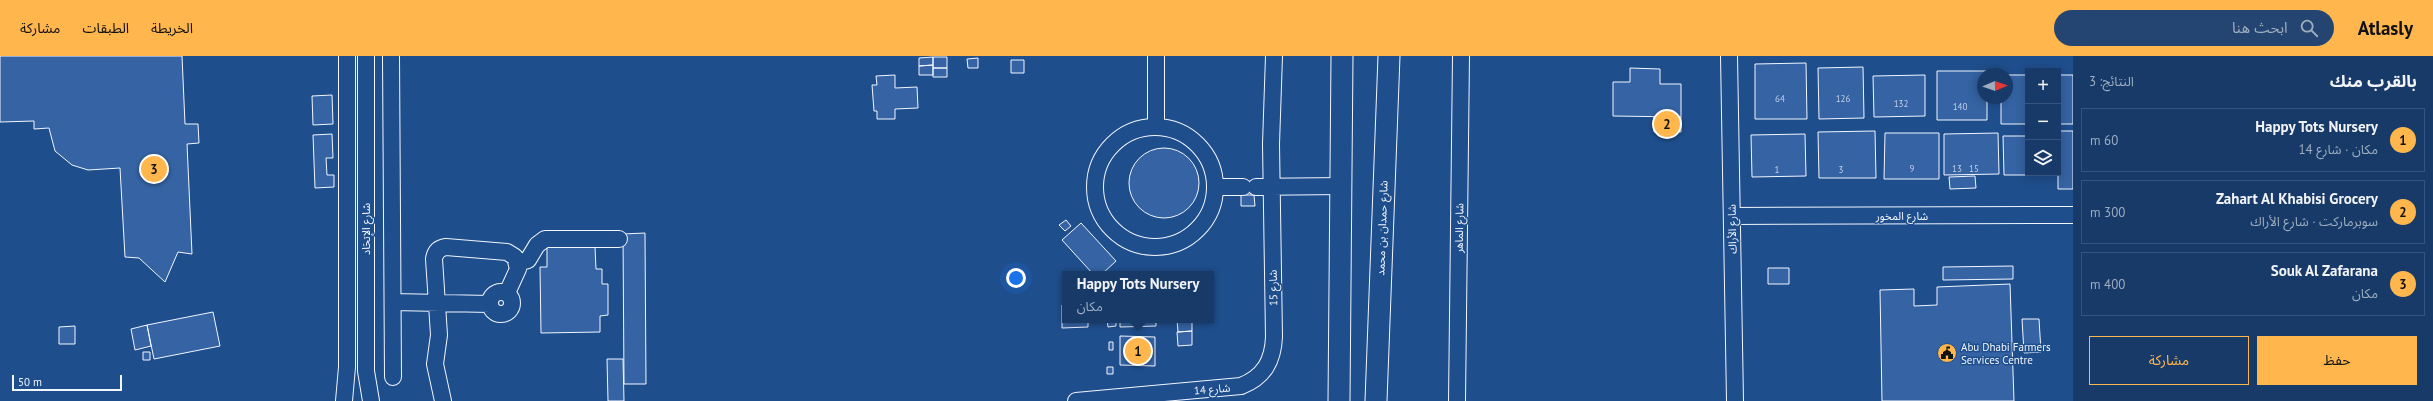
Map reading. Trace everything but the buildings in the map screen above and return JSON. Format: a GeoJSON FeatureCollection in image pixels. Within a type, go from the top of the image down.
{"type":"FeatureCollection","features":[{"type":"Feature","properties":{"kind":"main road"},"geometry":{"type":"LineString","coordinates":[[1339,401],[1343,186],[1342,56]]}},
{"type":"Feature","properties":{"kind":"main road","name":"شارع حمدان بن محمد"},"geometry":{"type":"LineString","coordinates":[[1376,401],[1389,56]]}},
{"type":"Feature","properties":{"kind":"street","name":"شارع الإتحَاد"},"geometry":{"type":"LineString","coordinates":[[344,401],[347,367],[347,56]]}},
{"type":"Feature","properties":{"kind":"street","name":"شارع الإتحَاد"},"geometry":{"type":"LineString","coordinates":[[366,56],[366,371],[371,401]]}},
{"type":"Feature","properties":{"kind":"street"},"geometry":{"type":"LineString","coordinates":[[390,56],[393,377]]}},
{"type":"Feature","properties":{"kind":"street"},"geometry":{"type":"LineString","coordinates":[[1156,56],[1156,126]]}},
{"type":"Feature","properties":{"kind":"street","name":"شارع 15"},"geometry":{"type":"LineString","coordinates":[[1252,382],[1266,368],[1274,350],[1257,187],[1274,56]]}},
{"type":"Feature","properties":{"kind":"street","name":"شارع الماهر"},"geometry":{"type":"LineString","coordinates":[[1457,401],[1461,56]]}},
{"type":"Feature","properties":{"kind":"street","name":"شارع الأراك"},"geometry":{"type":"LineString","coordinates":[[1729,56],[1735,401]]}},
{"type":"Feature","properties":{"kind":"street"},"geometry":{"type":"LineString","coordinates":[[1156,126],[1179,131],[1198,145],[1210,164],[1214,187],[1210,210],[1204,221],[1192,233],[1177,242],[1154,247],[1142,246],[1126,239],[1111,228],[1104,219],[1096,197],[1095,180],[1100,162],[1113,143],[1133,130],[1156,126]]}},
{"type":"Feature","properties":{"kind":"street"},"geometry":{"type":"LineString","coordinates":[[1214,187],[1343,186]]}},
{"type":"Feature","properties":{"kind":"street","name":"شارع المخور"},"geometry":{"type":"LineString","coordinates":[[1732,216],[2073,215]]}},
{"type":"Feature","properties":{"kind":"street"},"geometry":{"type":"LineString","coordinates":[[518,263],[523,263],[531,257],[536,245],[542,240],[618,239]]}},
{"type":"Feature","properties":{"kind":"street"},"geometry":{"type":"LineString","coordinates":[[393,302],[438,303],[490,304],[495,312],[505,314],[510,311],[513,301],[507,293],[517,275],[518,263],[512,255],[501,250],[440,248],[436,252],[434,259],[438,303],[440,335],[435,364],[443,401]]}},
{"type":"Feature","properties":{"kind":"street"},"geometry":{"type":"LineString","coordinates":[[1378,333],[1387,401]]}},
{"type":"Feature","properties":{"kind":"street","name":"شارع 14"},"geometry":{"type":"LineString","coordinates":[[1076,401],[1229,387],[1252,382]]}},
{"type":"Feature","properties":{"kind":"place","name":"Zahart Al Khabisi Grocery"},"geometry":{"type":"Point","coordinates":[1667,124]}},
{"type":"Feature","properties":{"kind":"place","name":"Souk Al Zafarana"},"geometry":{"type":"Point","coordinates":[154,169]}},
{"type":"Feature","properties":{"kind":"place","name":"Happy Tots Nursery"},"geometry":{"type":"Point","coordinates":[1138,351]}},
{"type":"Feature","properties":{"kind":"place","name":"Abu Dhabi Farmers Services Centre"},"geometry":{"type":"Point","coordinates":[1947,353]}}]}
